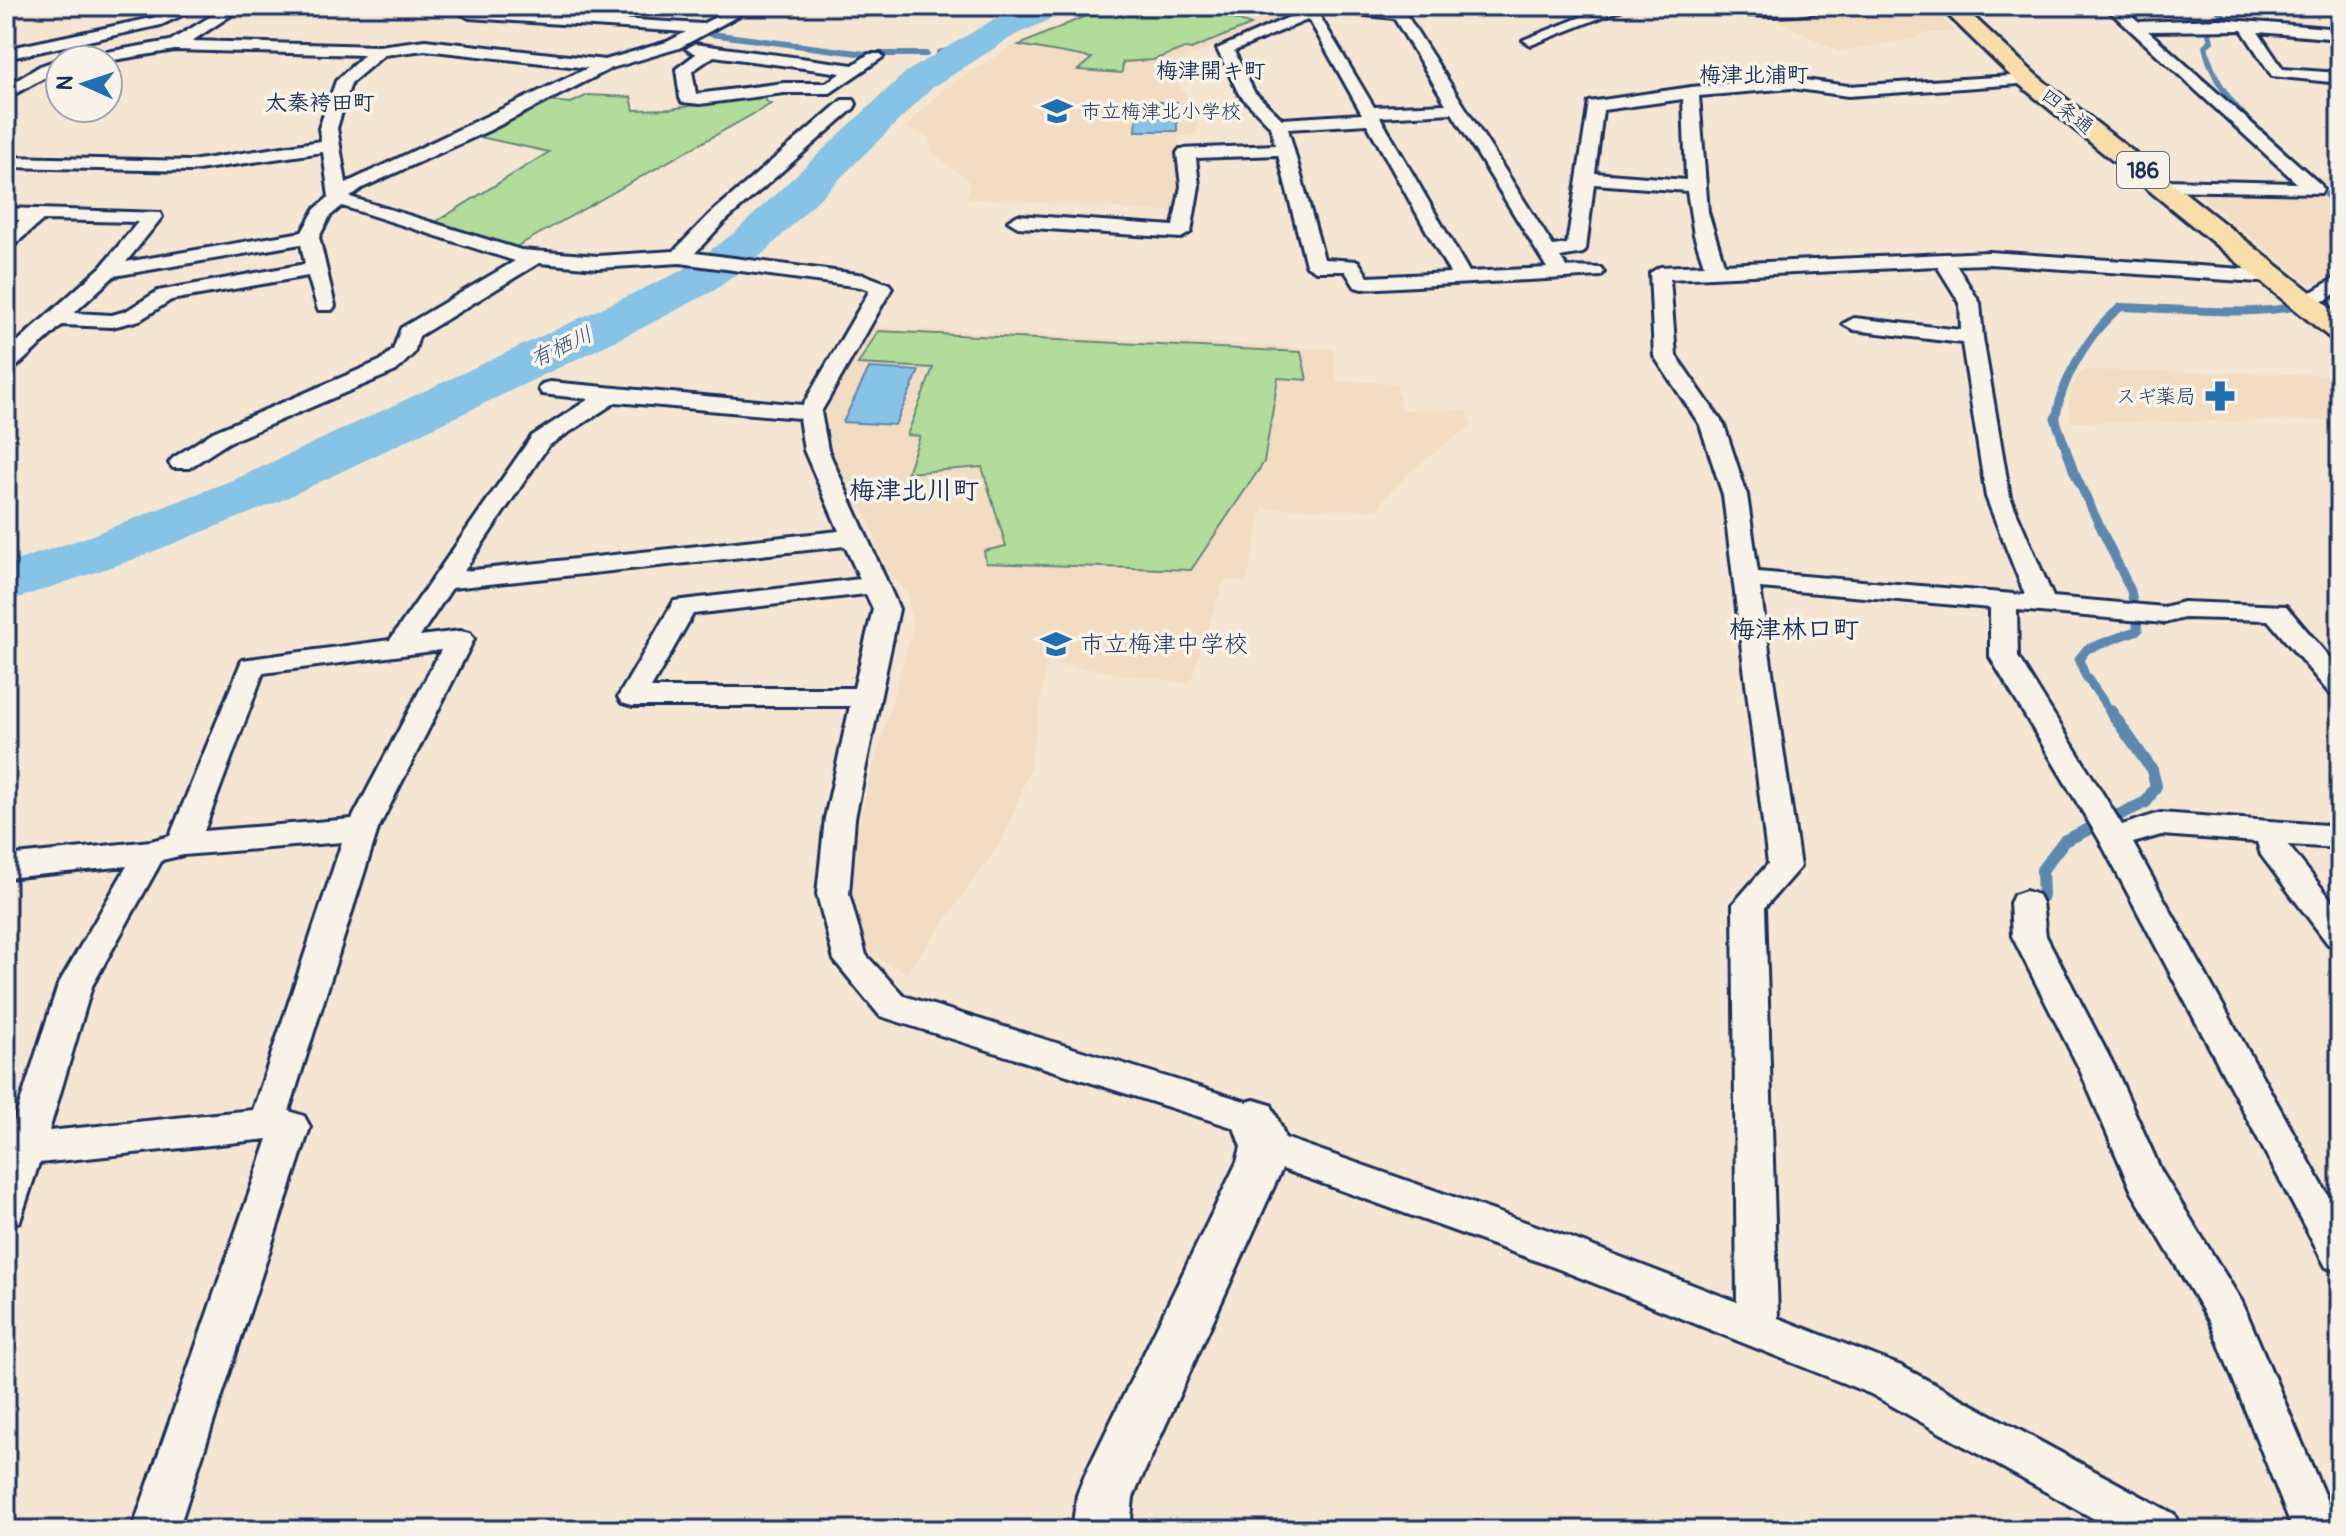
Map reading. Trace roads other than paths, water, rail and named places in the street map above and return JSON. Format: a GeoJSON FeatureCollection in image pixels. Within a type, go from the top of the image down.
{"type":"FeatureCollection","features":[{"type":"Feature","properties":{"kind":"main road","name":"四条通"},"geometry":{"type":"LineString","coordinates":[[1950,6],[2028,80],[2340,330]]}},
{"type":"Feature","properties":{"kind":"street"},"geometry":{"type":"LineString","coordinates":[[6,54],[156,22],[194,6]]}},
{"type":"Feature","properties":{"kind":"street"},"geometry":{"type":"LineString","coordinates":[[175,45],[238,6]]}},
{"type":"Feature","properties":{"kind":"street"},"geometry":{"type":"LineString","coordinates":[[486,6],[469,14],[704,29]]}},
{"type":"Feature","properties":{"kind":"street"},"geometry":{"type":"LineString","coordinates":[[542,18],[561,6]]}},
{"type":"Feature","properties":{"kind":"street"},"geometry":{"type":"LineString","coordinates":[[325,306],[309,237],[322,213],[356,184],[456,140],[606,65],[673,45],[749,6]]}},
{"type":"Feature","properties":{"kind":"street"},"geometry":{"type":"LineString","coordinates":[[1560,273],[1399,14],[1327,6],[1225,49],[1247,94],[1278,124],[1316,265],[1351,265],[1362,283],[1594,272]]}},
{"type":"Feature","properties":{"kind":"street"},"geometry":{"type":"LineString","coordinates":[[1531,40],[1623,6]]}},
{"type":"Feature","properties":{"kind":"street"},"geometry":{"type":"LineString","coordinates":[[1679,6],[1777,9],[1822,6]]}},
{"type":"Feature","properties":{"kind":"street"},"geometry":{"type":"LineString","coordinates":[[2111,6],[2314,189],[2164,186]]}},
{"type":"Feature","properties":{"kind":"street"},"geometry":{"type":"LineString","coordinates":[[1308,14],[1317,20],[1462,277]]}},
{"type":"Feature","properties":{"kind":"street"},"geometry":{"type":"LineString","coordinates":[[2135,27],[2219,24],[2340,34]]}},
{"type":"Feature","properties":{"kind":"street"},"geometry":{"type":"LineString","coordinates":[[2247,26],[2278,73],[2340,78]]}},
{"type":"Feature","properties":{"kind":"street"},"geometry":{"type":"LineString","coordinates":[[124,54],[175,45],[366,48],[379,51],[432,40],[606,65]]}},
{"type":"Feature","properties":{"kind":"street"},"geometry":{"type":"LineString","coordinates":[[673,45],[855,70]]}},
{"type":"Feature","properties":{"kind":"street"},"geometry":{"type":"LineString","coordinates":[[339,198],[328,128],[344,81],[379,51]]}},
{"type":"Feature","properties":{"kind":"street"},"geometry":{"type":"LineString","coordinates":[[712,51],[684,69],[688,98],[784,88],[830,88],[875,57]]}},
{"type":"Feature","properties":{"kind":"street"},"geometry":{"type":"LineString","coordinates":[[6,94],[44,70]]}},
{"type":"Feature","properties":{"kind":"street"},"geometry":{"type":"LineString","coordinates":[[1548,253],[1576,249],[1595,106],[1691,92],[1791,83],[1848,91],[2028,80]]}},
{"type":"Feature","properties":{"kind":"street"},"geometry":{"type":"LineString","coordinates":[[1691,92],[1697,186],[1708,258],[1718,272]]}},
{"type":"Feature","properties":{"kind":"street"},"geometry":{"type":"LineString","coordinates":[[688,258],[716,219],[848,104]]}},
{"type":"Feature","properties":{"kind":"street"},"geometry":{"type":"LineString","coordinates":[[1278,124],[1460,108]]}},
{"type":"Feature","properties":{"kind":"street"},"geometry":{"type":"LineString","coordinates":[[6,162],[191,166],[331,145]]}},
{"type":"Feature","properties":{"kind":"street"},"geometry":{"type":"LineString","coordinates":[[1018,221],[1181,232],[1190,186],[1186,153],[1284,150]]}},
{"type":"Feature","properties":{"kind":"street"},"geometry":{"type":"LineString","coordinates":[[1586,178],[1697,186]]}},
{"type":"Feature","properties":{"kind":"street"},"geometry":{"type":"LineString","coordinates":[[339,198],[519,256],[598,262],[688,258],[865,281],[882,288],[810,412],[816,450],[886,609],[840,818],[833,894],[851,960],[892,1006],[1259,1133],[1886,1380],[2158,1530]]}},
{"type":"Feature","properties":{"kind":"street"},"geometry":{"type":"LineString","coordinates":[[6,214],[153,217],[108,271],[6,364]]}},
{"type":"Feature","properties":{"kind":"street"},"geometry":{"type":"LineString","coordinates":[[6,242],[39,214]]}},
{"type":"Feature","properties":{"kind":"street"},"geometry":{"type":"LineString","coordinates":[[108,271],[309,237]]}},
{"type":"Feature","properties":{"kind":"street"},"geometry":{"type":"LineString","coordinates":[[181,463],[221,437],[388,366],[403,353],[409,333],[534,258]]}},
{"type":"Feature","properties":{"kind":"street"},"geometry":{"type":"LineString","coordinates":[[1758,1329],[1749,904],[1784,867],[1735,495],[1712,425],[1665,356],[1660,273],[1989,258],[2273,277]]}},
{"type":"Feature","properties":{"kind":"street"},"geometry":{"type":"LineString","coordinates":[[1943,260],[1970,303],[1972,338],[1998,497],[2042,604]]}},
{"type":"Feature","properties":{"kind":"street"},"geometry":{"type":"LineString","coordinates":[[56,318],[112,321],[133,316],[165,295],[314,269]]}},
{"type":"Feature","properties":{"kind":"street"},"geometry":{"type":"LineString","coordinates":[[2301,299],[2319,296],[2340,281]]}},
{"type":"Feature","properties":{"kind":"street"},"geometry":{"type":"LineString","coordinates":[[1854,324],[1972,338]]}},
{"type":"Feature","properties":{"kind":"street"},"geometry":{"type":"LineString","coordinates":[[550,389],[810,412]]}},
{"type":"Feature","properties":{"kind":"street"},"geometry":{"type":"LineString","coordinates":[[398,648],[540,441],[611,395]]}},
{"type":"Feature","properties":{"kind":"street"},"geometry":{"type":"LineString","coordinates":[[443,581],[855,537]]}},
{"type":"Feature","properties":{"kind":"street"},"geometry":{"type":"LineString","coordinates":[[1746,579],[2164,615],[2183,610],[2276,612],[2340,688]]}},
{"type":"Feature","properties":{"kind":"street"},"geometry":{"type":"LineString","coordinates":[[866,697],[632,697],[683,607],[878,585]]}},
{"type":"Feature","properties":{"kind":"street"},"geometry":{"type":"LineString","coordinates":[[2003,601],[2004,657],[2114,838],[2340,1255]]}},
{"type":"Feature","properties":{"kind":"street"},"geometry":{"type":"LineString","coordinates":[[6,1209],[19,1145],[75,985],[167,848],[252,666],[460,639],[362,829],[267,1124]]}},
{"type":"Feature","properties":{"kind":"street"},"geometry":{"type":"LineString","coordinates":[[2114,838],[2160,824],[2340,837]]}},
{"type":"Feature","properties":{"kind":"street"},"geometry":{"type":"LineString","coordinates":[[6,867],[362,829]]}},
{"type":"Feature","properties":{"kind":"street"},"geometry":{"type":"LineString","coordinates":[[2273,834],[2272,847],[2340,935]]}},
{"type":"Feature","properties":{"kind":"street"},"geometry":{"type":"LineString","coordinates":[[2026,903],[2029,936],[2098,1070],[2146,1180],[2228,1315],[2316,1530]]}},
{"type":"Feature","properties":{"kind":"street"},"geometry":{"type":"LineString","coordinates":[[19,1145],[267,1124],[291,1127],[155,1530]]}},
{"type":"Feature","properties":{"kind":"street"},"geometry":{"type":"LineString","coordinates":[[1101,1530],[1105,1495],[1261,1162],[1259,1133]]}},
{"type":"Feature","properties":{"kind":"water"},"geometry":{"type":"Polygon","coordinates":[[[1138,102],[1177,102],[1177,131],[1136,131],[1138,102]]]}},
{"type":"Feature","properties":{"kind":"water"},"geometry":{"type":"Polygon","coordinates":[[[869,368],[919,371],[895,425],[843,422],[869,368]]]}},
{"type":"Feature","properties":{"kind":"waterway","name":"有栖川"},"geometry":{"type":"LineString","coordinates":[[6,584],[111,548],[260,489],[629,316],[699,280],[750,242],[919,80],[1003,28],[1053,6]]}},
{"type":"Feature","properties":{"kind":"waterway"},"geometry":{"type":"LineString","coordinates":[[2214,6],[2235,29]]}},
{"type":"Feature","properties":{"kind":"waterway"},"geometry":{"type":"LineString","coordinates":[[2218,28],[2207,27],[2211,41],[2205,46],[2220,85],[2259,131],[2306,172]]}},
{"type":"Feature","properties":{"kind":"waterway"},"geometry":{"type":"LineString","coordinates":[[711,34],[865,54],[926,54]]}},
{"type":"Feature","properties":{"kind":"waterway"},"geometry":{"type":"LineString","coordinates":[[939,53],[971,46]]}},
{"type":"Feature","properties":{"kind":"waterway"},"geometry":{"type":"LineString","coordinates":[[2328,195],[2340,208]]}},
{"type":"Feature","properties":{"kind":"waterway"},"geometry":{"type":"LineString","coordinates":[[2056,420],[2063,389],[2078,358],[2098,329],[2121,307],[2260,311],[2314,303],[2340,295]]}},
{"type":"Feature","properties":{"kind":"waterway"},"geometry":{"type":"LineString","coordinates":[[2055,418],[2074,472],[2131,591],[2138,630],[2087,649],[2079,659],[2085,675],[2111,712]]}},
{"type":"Feature","properties":{"kind":"waterway"},"geometry":{"type":"LineString","coordinates":[[2043,896],[2042,870],[2064,841],[2146,802],[2156,786],[2152,770],[2110,710]]}},
{"type":"Feature","properties":{"kind":"place","name":"市立梅津北小学校"},"geometry":{"type":"Point","coordinates":[1057,111]}},
{"type":"Feature","properties":{"kind":"place","name":"スギ薬局"},"geometry":{"type":"Point","coordinates":[2220,396]}},
{"type":"Feature","properties":{"kind":"place","name":"市立梅津中学校"},"geometry":{"type":"Point","coordinates":[1056,644]}},
{"type":"Feature","properties":{"kind":"district","name":"梅津開キ町"},"geometry":{"type":"Point","coordinates":[1211,70]}},
{"type":"Feature","properties":{"kind":"district","name":"梅津北浦町"},"geometry":{"type":"Point","coordinates":[1754,74]}},
{"type":"Feature","properties":{"kind":"district","name":"太秦袴田町"},"geometry":{"type":"Point","coordinates":[320,102]}},
{"type":"Feature","properties":{"kind":"district","name":"梅津北川町"},"geometry":{"type":"Point","coordinates":[914,490]}},
{"type":"Feature","properties":{"kind":"district","name":"梅津林口町"},"geometry":{"type":"Point","coordinates":[1794,629]}}]}
